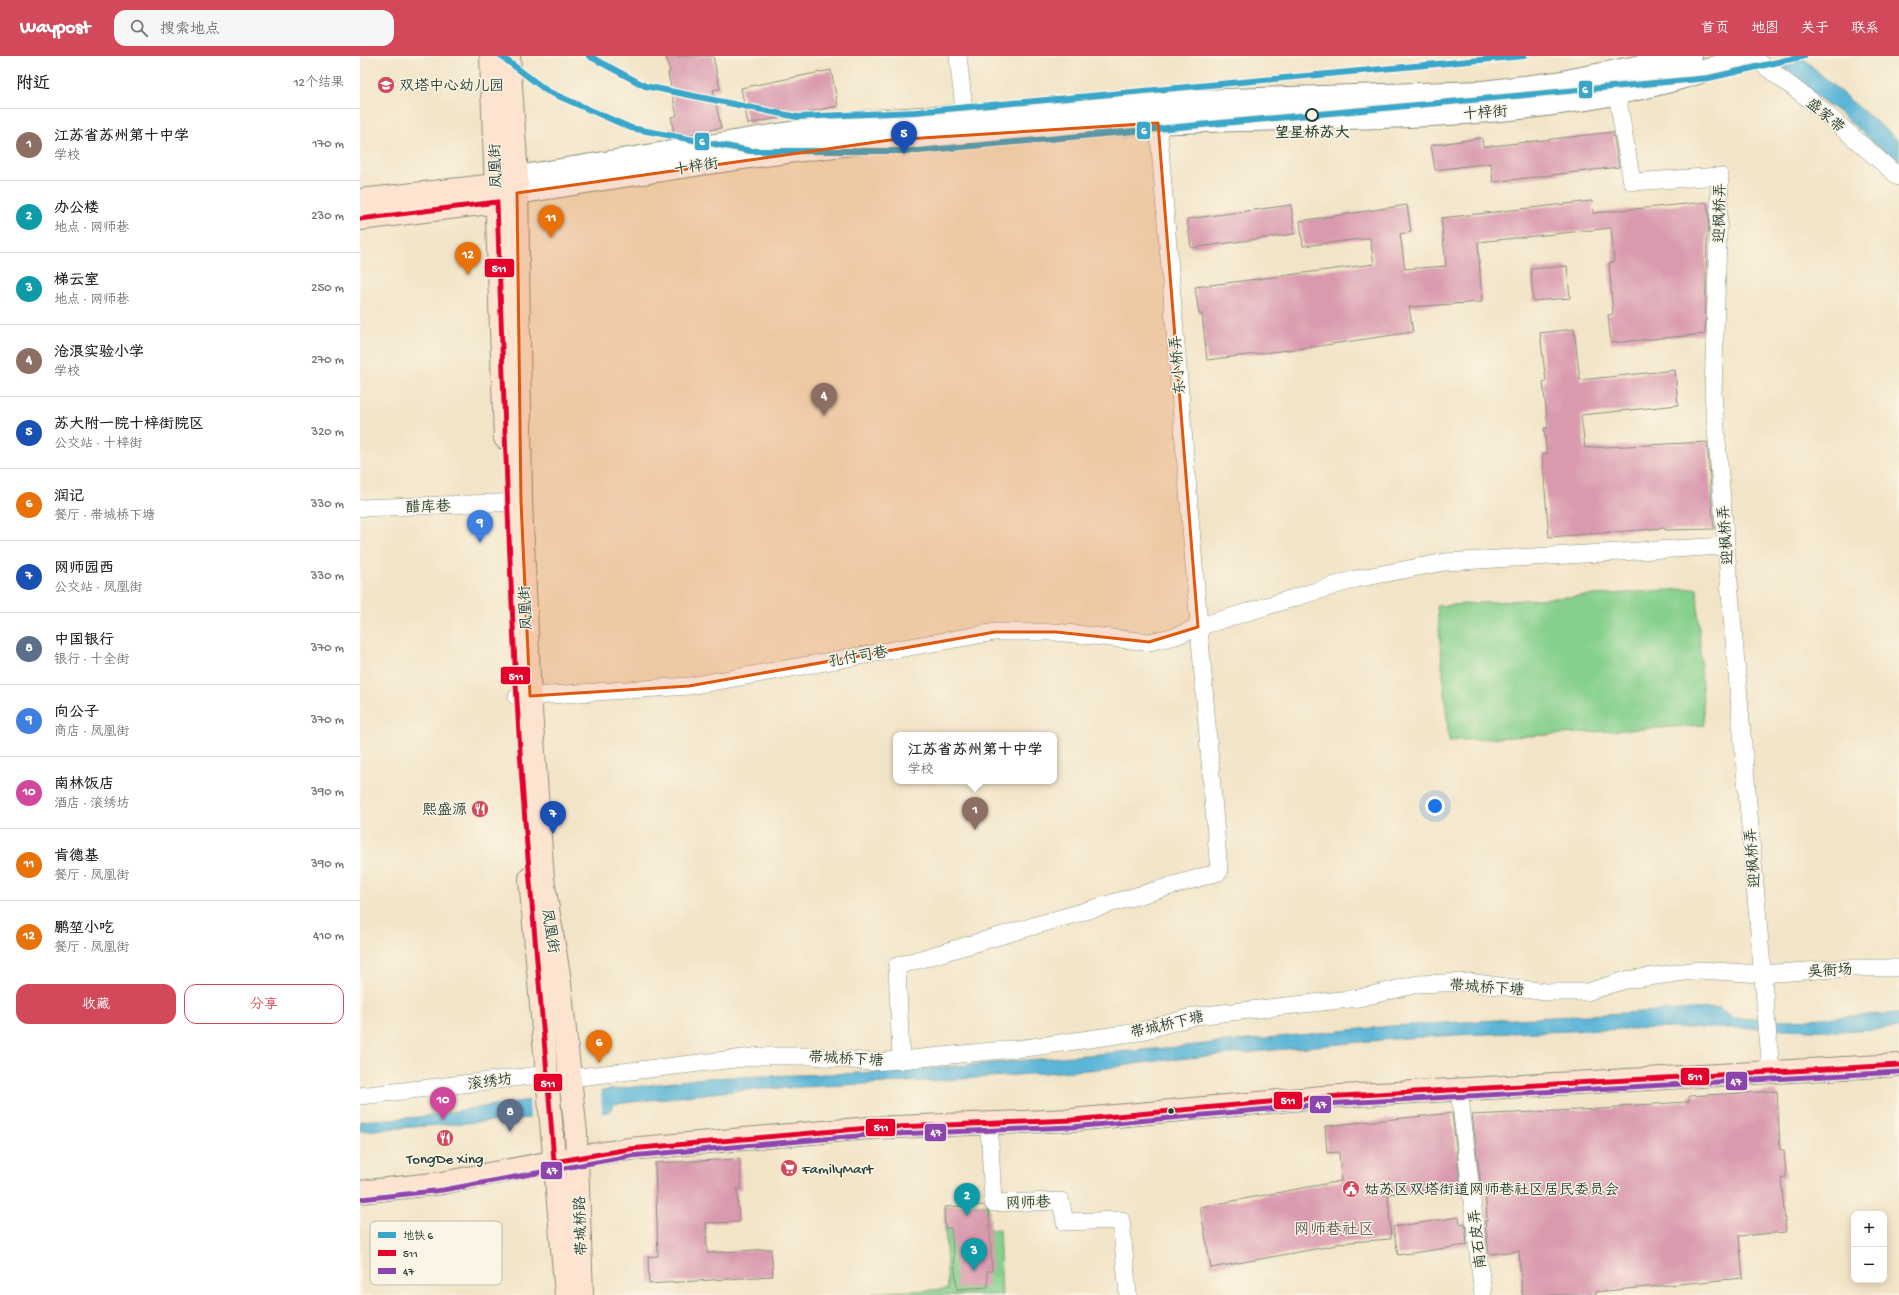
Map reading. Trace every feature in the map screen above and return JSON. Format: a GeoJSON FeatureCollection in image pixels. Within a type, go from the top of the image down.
{"type":"FeatureCollection","features":[{"type":"Feature","properties":{"kind":"main road","name":"凤凰街"},"geometry":{"type":"LineString","coordinates":[[491,56],[496,193],[514,503],[532,903],[548,1074],[554,1162]]}},
{"type":"Feature","properties":{"kind":"main road","name":"凤凰街"},"geometry":{"type":"LineString","coordinates":[[509,56],[517,185],[514,503]]}},
{"type":"Feature","properties":{"kind":"main road","name":"十梓街"},"geometry":{"type":"LineString","coordinates":[[360,219],[496,193],[517,185]]}},
{"type":"Feature","properties":{"kind":"main road","name":"十梓街"},"geometry":{"type":"LineString","coordinates":[[360,200],[496,193]]}},
{"type":"Feature","properties":{"kind":"main road","name":"凤凰街"},"geometry":{"type":"LineString","coordinates":[[523,696],[543,879],[559,975],[578,1157]]}},
{"type":"Feature","properties":{"kind":"main road"},"geometry":{"type":"LineString","coordinates":[[360,1192],[442,1183],[578,1157],[629,1149],[869,1128],[989,1124],[1144,1114],[1323,1097],[1459,1088],[1899,1065]]}},
{"type":"Feature","properties":{"kind":"main road","name":"带城桥路"},"geometry":{"type":"LineString","coordinates":[[578,1157],[582,1295]]}},
{"type":"Feature","properties":{"kind":"main road","name":"带城桥路"},"geometry":{"type":"LineString","coordinates":[[554,1162],[566,1295]]}},
{"type":"Feature","properties":{"kind":"street"},"geometry":{"type":"LineString","coordinates":[[958,56],[966,125]]}},
{"type":"Feature","properties":{"kind":"street","name":"十梓街"},"geometry":{"type":"LineString","coordinates":[[517,185],[858,122],[966,125],[1483,92],[1557,84],[1691,56]]}},
{"type":"Feature","properties":{"kind":"street","name":"十梓街"},"geometry":{"type":"LineString","coordinates":[[1157,113],[1467,114],[1520,110],[1617,94],[1707,71],[1747,56]]}},
{"type":"Feature","properties":{"kind":"street","name":"盛家带"},"geometry":{"type":"LineString","coordinates":[[1750,56],[1810,100],[1899,177]]}},
{"type":"Feature","properties":{"kind":"street","name":"迎枫桥弄"},"geometry":{"type":"LineString","coordinates":[[1617,94],[1632,182],[1720,176],[1713,394],[1761,974],[1771,1072]]}},
{"type":"Feature","properties":{"kind":"street","name":"东小桥弄"},"geometry":{"type":"LineString","coordinates":[[901,1060],[897,966],[1219,872],[1157,113]]}},
{"type":"Feature","properties":{"kind":"street","name":"醋库巷"},"geometry":{"type":"LineString","coordinates":[[360,508],[514,503]]}},
{"type":"Feature","properties":{"kind":"street","name":"孔付司巷"},"geometry":{"type":"LineString","coordinates":[[523,696],[689,686],[995,632],[1056,632],[1149,642],[1176,636],[1198,627],[1356,579],[1445,562],[1726,546]]}},
{"type":"Feature","properties":{"kind":"street","name":"吴衙场"},"geometry":{"type":"LineString","coordinates":[[1761,974],[1848,968],[1899,968]]}},
{"type":"Feature","properties":{"kind":"street","name":"带城桥下塘"},"geometry":{"type":"LineString","coordinates":[[570,1078],[761,1056],[814,1056],[871,1062],[1033,1047],[1138,1032],[1195,1016],[1359,998],[1418,984],[1468,982],[1546,992],[1587,992],[1626,980],[1699,970],[1761,974]]}},
{"type":"Feature","properties":{"kind":"street","name":"滚绣坊"},"geometry":{"type":"LineString","coordinates":[[360,1096],[548,1074]]}},
{"type":"Feature","properties":{"kind":"street","name":"南石皮弄"},"geometry":{"type":"LineString","coordinates":[[1459,1088],[1483,1295]]}},
{"type":"Feature","properties":{"kind":"street","name":"网师巷"},"geometry":{"type":"LineString","coordinates":[[989,1124],[993,1203],[1061,1200],[1065,1222],[1121,1220],[1128,1295]]}},
{"type":"Feature","properties":{"kind":"highlighted area"},"geometry":{"type":"Polygon","coordinates":[[[1158,123],[1198,627],[1149,642],[1056,632],[995,632],[689,686],[530,696],[521,502],[517,193],[890,140],[1158,123]]]}},
{"type":"Feature","properties":{"kind":"green space"},"geometry":{"type":"Polygon","coordinates":[[[1697,588],[1704,725],[1449,741],[1437,606],[1697,588]]]}},
{"type":"Feature","properties":{"kind":"green space"},"geometry":{"type":"Polygon","coordinates":[[[988,1204],[990,1230],[999,1229],[1002,1295],[873,1295],[873,1293],[948,1289],[944,1207],[988,1204]]]}},
{"type":"Feature","properties":{"kind":"water"},"geometry":{"type":"Polygon","coordinates":[[[1784,56],[1801,56],[1831,84],[1899,141],[1899,164],[1839,112],[1786,75],[1784,56]]]}},
{"type":"Feature","properties":{"kind":"water"},"geometry":{"type":"Polygon","coordinates":[[[1719,1008],[1734,1018],[1792,1020],[1899,1013],[1899,1028],[1836,1031],[1762,1028],[1654,1028],[1456,1035],[1392,1039],[1156,1061],[1100,1069],[947,1080],[740,1090],[614,1104],[609,1112],[360,1131],[360,1121],[419,1117],[507,1103],[705,1078],[861,1073],[922,1069],[1155,1049],[1392,1026],[1719,1008]]]}},
{"type":"Feature","properties":{"kind":"pier"},"geometry":{"type":"Polygon","coordinates":[[[601,1089],[602,1114],[530,1120],[529,1098],[601,1089]]]}},
{"type":"Feature","properties":{"kind":"building"},"geometry":{"type":"Polygon","coordinates":[[[666,56],[713,56],[720,89],[713,90],[721,128],[675,137],[671,117],[677,116],[666,56]]]}},
{"type":"Feature","properties":{"kind":"building"},"geometry":{"type":"Polygon","coordinates":[[[831,70],[838,106],[748,124],[741,88],[831,70]]]}},
{"type":"Feature","properties":{"kind":"building"},"geometry":{"type":"Polygon","coordinates":[[[1613,132],[1619,167],[1493,182],[1491,163],[1435,170],[1431,145],[1482,138],[1483,147],[1613,132]]]}},
{"type":"Feature","properties":{"kind":"building"},"geometry":{"type":"Polygon","coordinates":[[[1592,201],[1593,213],[1707,202],[1709,218],[1707,235],[1705,334],[1611,343],[1608,315],[1613,314],[1609,263],[1614,262],[1611,228],[1478,242],[1482,302],[1409,307],[1413,332],[1312,347],[1207,360],[1202,314],[1199,314],[1195,287],[1374,264],[1370,238],[1303,246],[1300,221],[1407,205],[1411,232],[1400,234],[1405,269],[1446,266],[1441,218],[1592,201]]]}},
{"type":"Feature","properties":{"kind":"building"},"geometry":{"type":"Polygon","coordinates":[[[1291,205],[1295,234],[1191,248],[1187,219],[1291,205]]]}},
{"type":"Feature","properties":{"kind":"building"},"geometry":{"type":"Polygon","coordinates":[[[1567,266],[1570,298],[1533,301],[1531,269],[1567,266]]]}},
{"type":"Feature","properties":{"kind":"building"},"geometry":{"type":"Polygon","coordinates":[[[1574,329],[1580,380],[1675,370],[1678,405],[1581,415],[1585,448],[1707,442],[1714,529],[1665,530],[1665,528],[1549,537],[1542,454],[1547,454],[1544,428],[1548,428],[1543,382],[1546,381],[1540,333],[1574,329]]]}},
{"type":"Feature","properties":{"kind":"building"},"geometry":{"type":"Polygon","coordinates":[[[1777,1091],[1780,1150],[1784,1150],[1786,1177],[1781,1178],[1786,1232],[1739,1236],[1743,1278],[1595,1292],[1596,1295],[1522,1295],[1519,1251],[1489,1254],[1485,1221],[1487,1221],[1485,1186],[1481,1187],[1472,1115],[1620,1108],[1620,1106],[1689,1102],[1689,1096],[1777,1091]]]}},
{"type":"Feature","properties":{"kind":"building"},"geometry":{"type":"Polygon","coordinates":[[[1452,1113],[1461,1188],[1388,1194],[1391,1239],[1337,1243],[1337,1245],[1211,1268],[1200,1207],[1341,1181],[1339,1152],[1327,1153],[1325,1126],[1452,1113]]]}},
{"type":"Feature","properties":{"kind":"building"},"geometry":{"type":"Polygon","coordinates":[[[740,1159],[741,1189],[737,1189],[739,1222],[706,1223],[707,1253],[771,1249],[773,1276],[649,1284],[648,1257],[658,1256],[655,1163],[740,1159]]]}},
{"type":"Feature","properties":{"kind":"building"},"geometry":{"type":"Polygon","coordinates":[[[983,1205],[989,1212],[992,1271],[987,1271],[988,1287],[957,1289],[951,1228],[945,1228],[944,1207],[983,1205]]]}},
{"type":"Feature","properties":{"kind":"building"},"geometry":{"type":"Polygon","coordinates":[[[1459,1217],[1460,1224],[1465,1223],[1467,1245],[1398,1255],[1393,1227],[1459,1217]]]}},
{"type":"Feature","properties":{"kind":"metro line","name":"6"},"geometry":{"type":"LineString","coordinates":[[501,56],[547,91],[631,128],[751,151],[918,151],[1709,78],[1804,56]]}},
{"type":"Feature","properties":{"kind":"metro line","name":"6"},"geometry":{"type":"LineString","coordinates":[[589,56],[645,86],[797,117],[915,112],[1524,56]]}},
{"type":"Feature","properties":{"kind":"transit line","name":"511"},"geometry":{"type":"LineString","coordinates":[[360,219],[497,202],[507,492],[517,709],[554,1162],[629,1149],[869,1128],[1072,1120],[1323,1097],[1899,1065]]}},
{"type":"Feature","properties":{"kind":"transit line","name":"47"},"geometry":{"type":"LineString","coordinates":[[361,1199],[443,1190],[630,1156],[869,1135],[1072,1127],[1324,1104],[1899,1072]]}},
{"type":"Feature","properties":{"kind":"place","name":"双塔中心幼儿园"},"geometry":{"type":"Point","coordinates":[386,85]}},
{"type":"Feature","properties":{"kind":"place","name":"望星桥苏大"},"geometry":{"type":"Point","coordinates":[1312,115]}},
{"type":"Feature","properties":{"kind":"place","name":"苏大附一院十梓街院区"},"geometry":{"type":"Point","coordinates":[904,154]}},
{"type":"Feature","properties":{"kind":"place","name":"肯德基"},"geometry":{"type":"Point","coordinates":[551,238]}},
{"type":"Feature","properties":{"kind":"place","name":"鹏堃小吃"},"geometry":{"type":"Point","coordinates":[468,275]}},
{"type":"Feature","properties":{"kind":"place","name":"沧浪实验小学"},"geometry":{"type":"Point","coordinates":[824,416]}},
{"type":"Feature","properties":{"kind":"place","name":"向公子"},"geometry":{"type":"Point","coordinates":[480,543]}},
{"type":"Feature","properties":{"kind":"place","name":"熙盛源"},"geometry":{"type":"Point","coordinates":[480,809]}},
{"type":"Feature","properties":{"kind":"place","name":"江苏省苏州第十中学"},"geometry":{"type":"Point","coordinates":[975,830]}},
{"type":"Feature","properties":{"kind":"place","name":"网师园西"},"geometry":{"type":"Point","coordinates":[553,834]}},
{"type":"Feature","properties":{"kind":"place","name":"润记"},"geometry":{"type":"Point","coordinates":[599,1063]}},
{"type":"Feature","properties":{"kind":"place","name":"南林饭店"},"geometry":{"type":"Point","coordinates":[443,1120]}},
{"type":"Feature","properties":{"kind":"place","name":"中国银行"},"geometry":{"type":"Point","coordinates":[510,1132]}},
{"type":"Feature","properties":{"kind":"place","name":"TongDe Xing"},"geometry":{"type":"Point","coordinates":[445,1138]}},
{"type":"Feature","properties":{"kind":"place","name":"FamilyMart"},"geometry":{"type":"Point","coordinates":[789,1168]}},
{"type":"Feature","properties":{"kind":"place","name":"姑苏区双塔街道网师巷社区居民委员会"},"geometry":{"type":"Point","coordinates":[1351,1189]}},
{"type":"Feature","properties":{"kind":"place","name":"办公楼"},"geometry":{"type":"Point","coordinates":[967,1216]}},
{"type":"Feature","properties":{"kind":"place","name":"梯云室"},"geometry":{"type":"Point","coordinates":[974,1271]}},
{"type":"Feature","properties":{"kind":"district","name":"网师巷社区"},"geometry":{"type":"Point","coordinates":[1334,1228]}}]}
